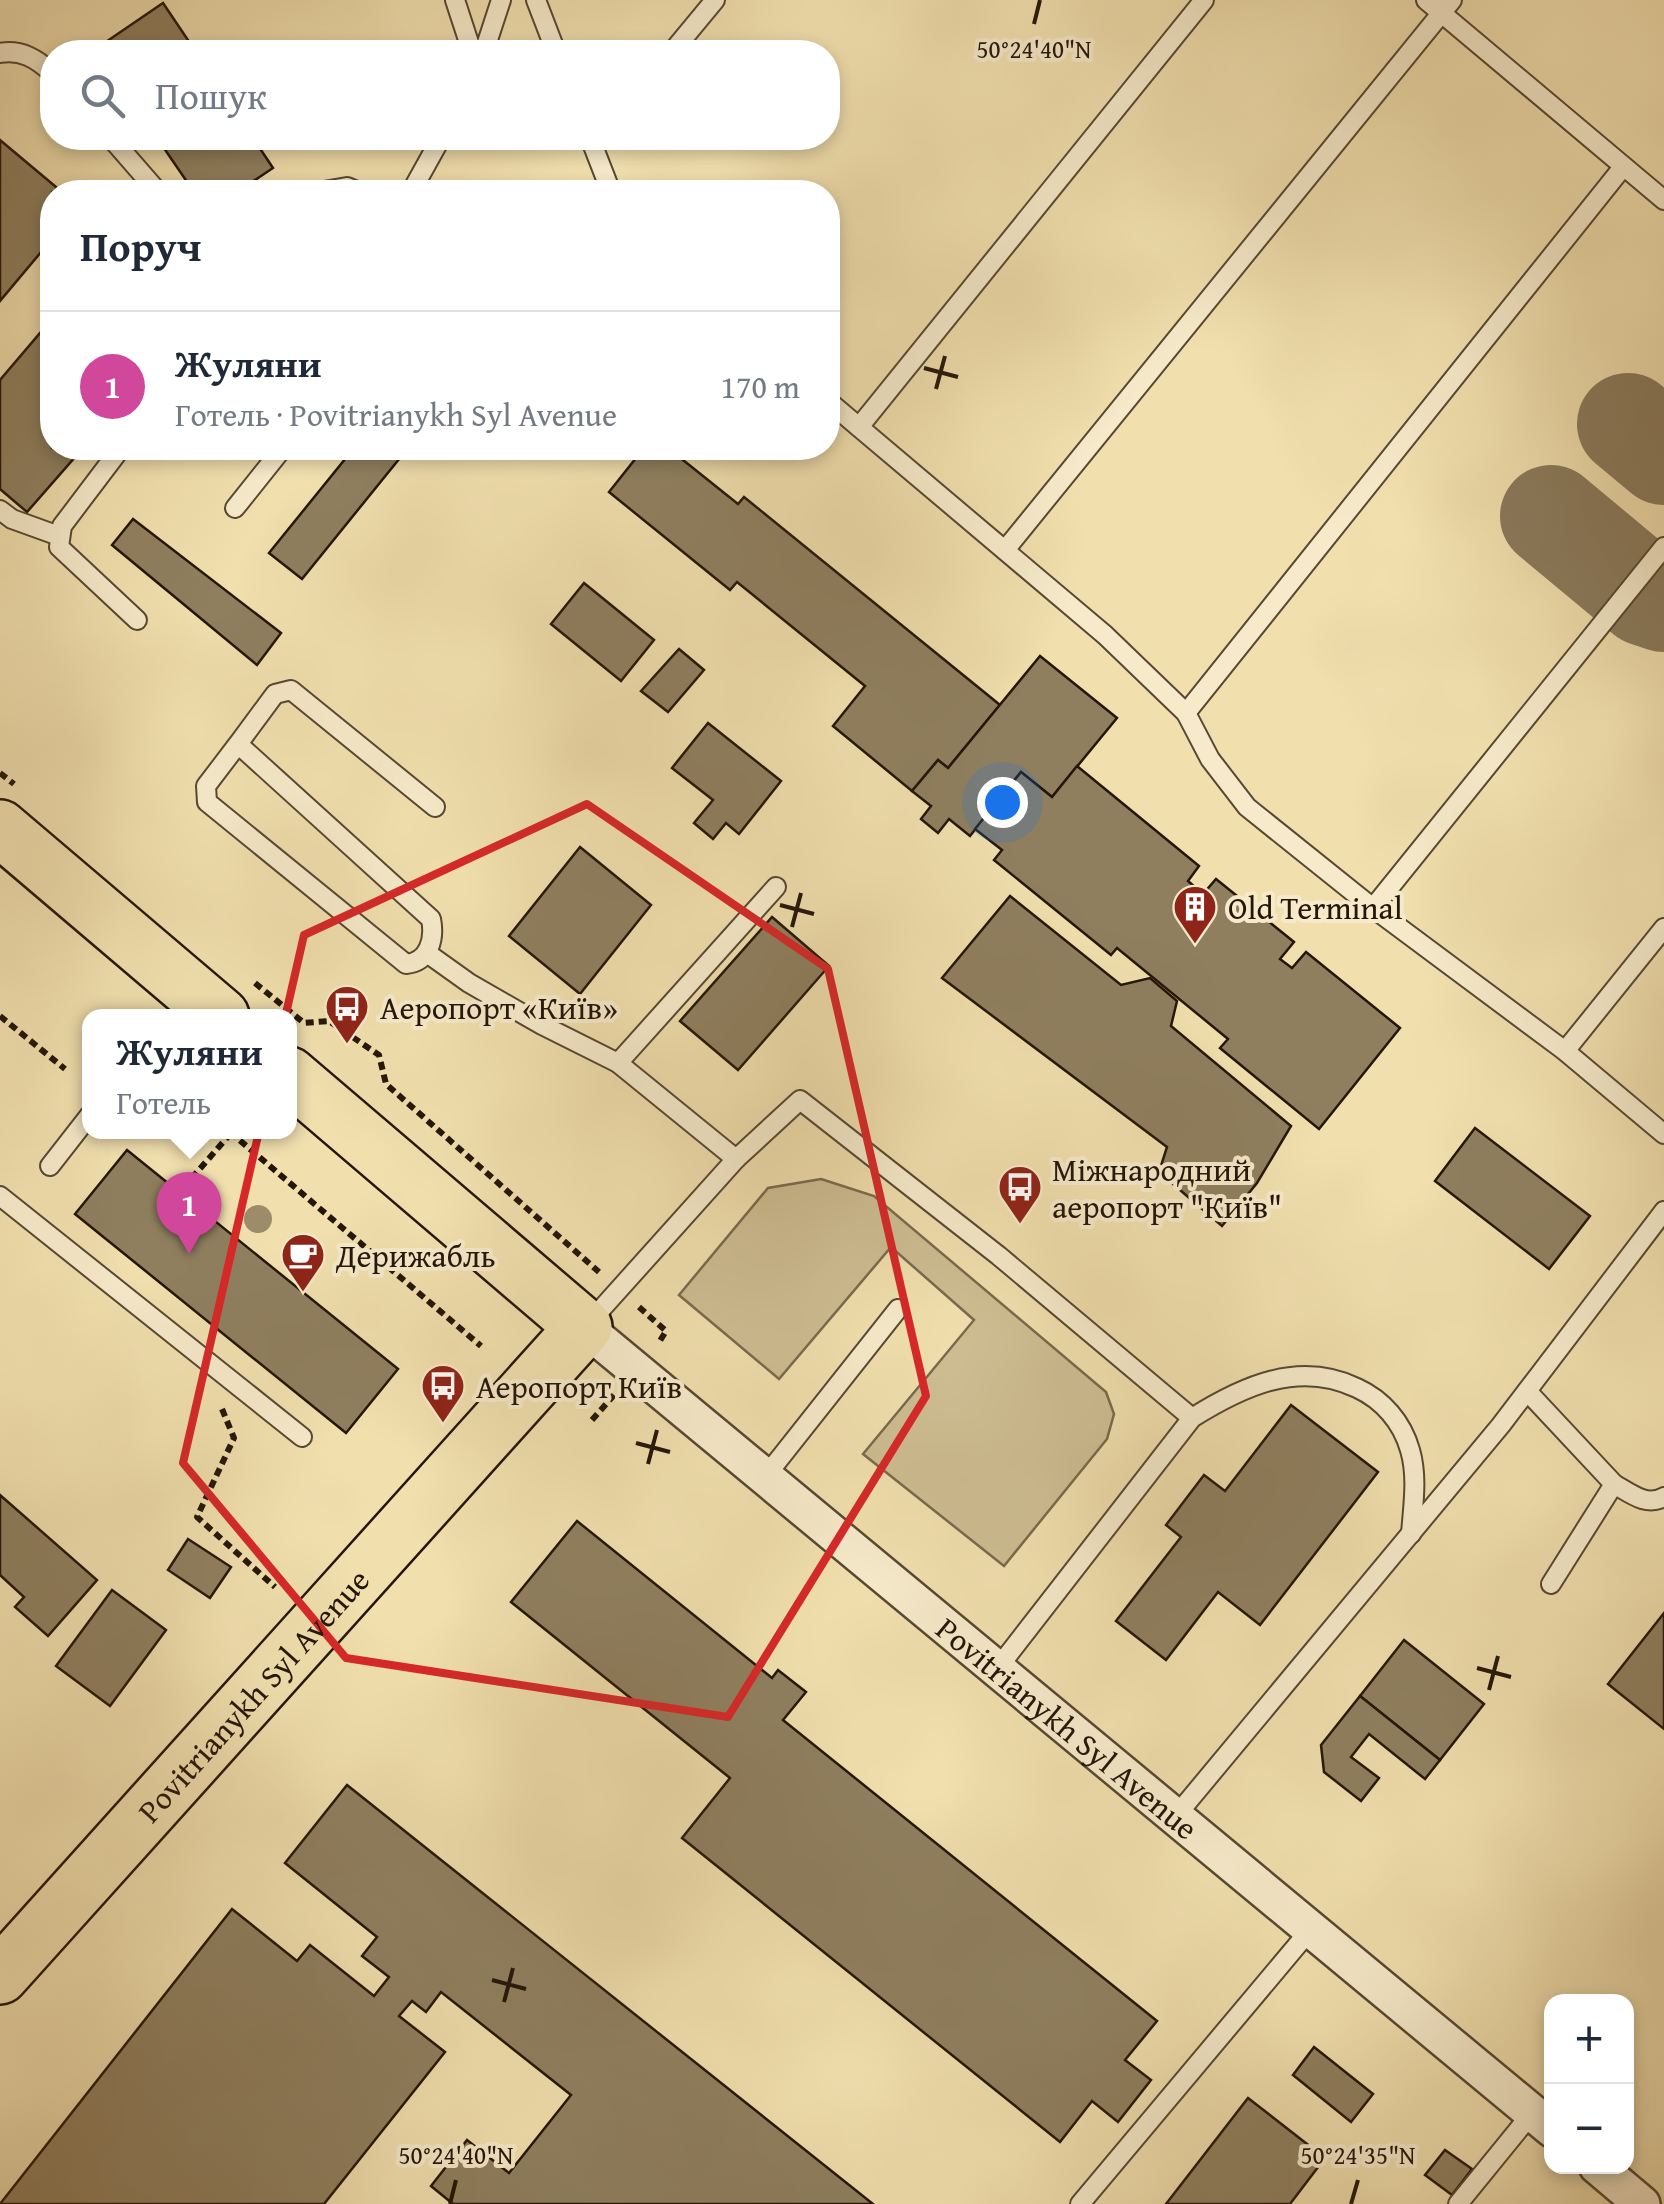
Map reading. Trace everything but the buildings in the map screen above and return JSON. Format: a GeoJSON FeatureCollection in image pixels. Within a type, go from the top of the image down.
{"type":"FeatureCollection","features":[{"type":"Feature","properties":{"kind":"main road"},"geometry":{"type":"LineString","coordinates":[[0,828],[198,1004]]}},
{"type":"Feature","properties":{"kind":"main road","name":"Povitrianykh Syl Avenue"},"geometry":{"type":"LineString","coordinates":[[0,1976],[584,1328],[297,1082]]}},
{"type":"Feature","properties":{"kind":"street","name":"Povitrianykh Syl Avenue"},"geometry":{"type":"LineString","coordinates":[[584,1328],[1542,2121]]}},
{"type":"Feature","properties":{"kind":"street"},"geometry":{"type":"LineString","coordinates":[[1606,2174],[1642,2204]]}},
{"type":"Feature","properties":{"kind":"lane"},"geometry":{"type":"LineString","coordinates":[[456,0],[468,40]]}},
{"type":"Feature","properties":{"kind":"lane"},"geometry":{"type":"LineString","coordinates":[[488,40],[501,0]]}},
{"type":"Feature","properties":{"kind":"lane"},"geometry":{"type":"LineString","coordinates":[[536,0],[551,40]]}},
{"type":"Feature","properties":{"kind":"lane"},"geometry":{"type":"LineString","coordinates":[[682,40],[715,0]]}},
{"type":"Feature","properties":{"kind":"lane"},"geometry":{"type":"LineString","coordinates":[[858,427],[1204,0]]}},
{"type":"Feature","properties":{"kind":"lane"},"geometry":{"type":"LineString","coordinates":[[1426,0],[1447,7],[1664,200]]}},
{"type":"Feature","properties":{"kind":"lane"},"geometry":{"type":"LineString","coordinates":[[1005,550],[1447,7]]}},
{"type":"Feature","properties":{"kind":"lane"},"geometry":{"type":"LineString","coordinates":[[0,53],[6,51],[40,62]]}},
{"type":"Feature","properties":{"kind":"lane"},"geometry":{"type":"LineString","coordinates":[[121,150],[148,180]]}},
{"type":"Feature","properties":{"kind":"lane"},"geometry":{"type":"LineString","coordinates":[[418,180],[434,150]]}},
{"type":"Feature","properties":{"kind":"lane"},"geometry":{"type":"LineString","coordinates":[[598,150],[607,180]]}},
{"type":"Feature","properties":{"kind":"lane"},"geometry":{"type":"LineString","coordinates":[[1186,712],[1623,166]]}},
{"type":"Feature","properties":{"kind":"lane"},"geometry":{"type":"LineString","coordinates":[[840,411],[1106,635],[1186,712],[1210,759],[1247,807],[1373,908],[1565,1051],[1664,1134]]}},
{"type":"Feature","properties":{"kind":"lane"},"geometry":{"type":"LineString","coordinates":[[112,460],[62,526],[59,547],[137,620]]}},
{"type":"Feature","properties":{"kind":"lane"},"geometry":{"type":"LineString","coordinates":[[234,508],[274,460]]}},
{"type":"Feature","properties":{"kind":"lane"},"geometry":{"type":"LineString","coordinates":[[0,510],[12,520],[59,536]]}},
{"type":"Feature","properties":{"kind":"lane"},"geometry":{"type":"LineString","coordinates":[[1373,908],[1664,547]]}},
{"type":"Feature","properties":{"kind":"lane"},"geometry":{"type":"LineString","coordinates":[[238,744],[432,919],[434,932],[427,954],[416,963],[406,964],[207,802],[206,786],[275,694],[291,690],[435,808]]}},
{"type":"Feature","properties":{"kind":"lane"},"geometry":{"type":"LineString","coordinates":[[618,1063],[776,887]]}},
{"type":"Feature","properties":{"kind":"lane"},"geometry":{"type":"LineString","coordinates":[[1565,1051],[1664,928]]}},
{"type":"Feature","properties":{"kind":"lane"},"geometry":{"type":"LineString","coordinates":[[427,954],[527,1017],[618,1063],[736,1159]]}},
{"type":"Feature","properties":{"kind":"lane"},"geometry":{"type":"LineString","coordinates":[[584,1328],[736,1159],[800,1100],[999,1256],[1192,1418]]}},
{"type":"Feature","properties":{"kind":"lane"},"geometry":{"type":"LineString","coordinates":[[50,1166],[82,1125]]}},
{"type":"Feature","properties":{"kind":"lane"},"geometry":{"type":"LineString","coordinates":[[0,1196],[302,1438]]}},
{"type":"Feature","properties":{"kind":"lane"},"geometry":{"type":"LineString","coordinates":[[1176,1817],[1527,1390],[1664,1211]]}},
{"type":"Feature","properties":{"kind":"lane"},"geometry":{"type":"LineString","coordinates":[[765,1476],[898,1309]]}},
{"type":"Feature","properties":{"kind":"lane"},"geometry":{"type":"LineString","coordinates":[[997,1669],[1192,1418],[1246,1388],[1307,1373],[1345,1382],[1373,1396],[1394,1416],[1410,1450],[1415,1485],[1411,1534]]}},
{"type":"Feature","properties":{"kind":"lane"},"geometry":{"type":"LineString","coordinates":[[1527,1390],[1614,1484],[1642,1500],[1658,1501],[1664,1497]]}},
{"type":"Feature","properties":{"kind":"lane"},"geometry":{"type":"LineString","coordinates":[[1551,1584],[1614,1484]]}},
{"type":"Feature","properties":{"kind":"lane"},"geometry":{"type":"LineString","coordinates":[[1080,2204],[1310,1930]]}},
{"type":"Feature","properties":{"kind":"lane"},"geometry":{"type":"LineString","coordinates":[[1458,2204],[1542,2121]]}},
{"type":"Feature","properties":{"kind":"path"},"geometry":{"type":"LineString","coordinates":[[0,1016],[66,1069]]}},
{"type":"Feature","properties":{"kind":"path"},"geometry":{"type":"LineString","coordinates":[[184,1188],[225,1139]]}},
{"type":"Feature","properties":{"kind":"path"},"geometry":{"type":"LineString","coordinates":[[239,1139],[481,1346]]}},
{"type":"Feature","properties":{"kind":"path"},"geometry":{"type":"LineString","coordinates":[[216,1394],[234,1438],[198,1516],[275,1587]]}},
{"type":"Feature","properties":{"kind":"highlighted area"},"geometry":{"type":"Polygon","coordinates":[[[587,804],[828,969],[926,1396],[728,1717],[346,1658],[183,1463],[304,935],[587,804]]]}},
{"type":"Feature","properties":{"kind":"shaded area"},"geometry":{"type":"Polygon","coordinates":[[[821,1179],[874,1196],[1106,1392],[1114,1414],[1107,1439],[1004,1566],[863,1454],[974,1320],[891,1247],[779,1379],[679,1295],[768,1188],[821,1179]]]}},
{"type":"Feature","properties":{"kind":"taxiway"},"geometry":{"type":"LineString","coordinates":[[1628,424],[1664,454]]}},
{"type":"Feature","properties":{"kind":"taxiway"},"geometry":{"type":"LineString","coordinates":[[1551,516],[1646,595],[1664,601]]}},
{"type":"Feature","properties":{"kind":"place","name":"Old Terminal"},"geometry":{"type":"Point","coordinates":[1195,945]}},
{"type":"Feature","properties":{"kind":"place","name":"Аеропорт «Київ»"},"geometry":{"type":"Point","coordinates":[347,1045]}},
{"type":"Feature","properties":{"kind":"place","name":"Міжнародний аеропорт \"Київ\""},"geometry":{"type":"Point","coordinates":[1020,1225]}},
{"type":"Feature","properties":{"kind":"place","name":"Жуляни"},"geometry":{"type":"Point","coordinates":[189,1254]}},
{"type":"Feature","properties":{"kind":"place","name":"Дерижабль"},"geometry":{"type":"Point","coordinates":[303,1293]}},
{"type":"Feature","properties":{"kind":"place","name":"Аеропорт Київ"},"geometry":{"type":"Point","coordinates":[443,1424]}}]}
